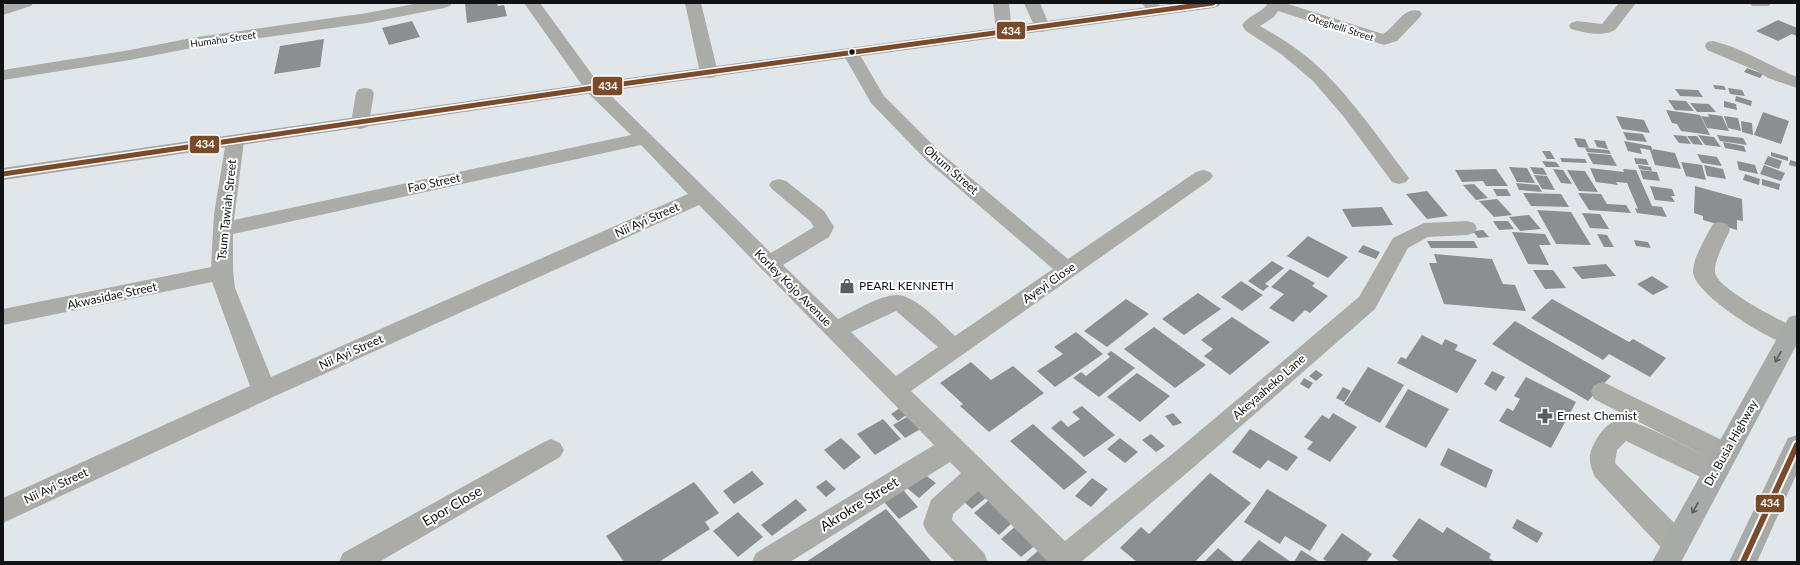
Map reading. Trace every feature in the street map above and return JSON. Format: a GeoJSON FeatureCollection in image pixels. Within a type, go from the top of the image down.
{"type":"FeatureCollection","features":[{"type":"Feature","properties":{"kind":"highway","name":"Dr. Busia Highway"},"geometry":{"type":"LineString","coordinates":[[1671,553],[1793,330]]}},
{"type":"Feature","properties":{"kind":"highway"},"geometry":{"type":"LineString","coordinates":[[1743,562],[1797,445]]}},
{"type":"Feature","properties":{"kind":"main road"},"geometry":{"type":"LineString","coordinates":[[3,174],[593,88],[1049,26],[1152,7],[1204,3]]}},
{"type":"Feature","properties":{"kind":"street"},"geometry":{"type":"LineString","coordinates":[[3,10],[25,3]]}},
{"type":"Feature","properties":{"kind":"street","name":"Humahu Street"},"geometry":{"type":"LineString","coordinates":[[3,75],[130,55],[197,42],[368,18],[444,3]]}},
{"type":"Feature","properties":{"kind":"street","name":"Korley Kojo Avenue"},"geometry":{"type":"LineString","coordinates":[[532,3],[593,88],[645,138],[768,264],[1065,560]]}},
{"type":"Feature","properties":{"kind":"street"},"geometry":{"type":"LineString","coordinates":[[693,3],[708,73]]}},
{"type":"Feature","properties":{"kind":"street"},"geometry":{"type":"LineString","coordinates":[[1000,3],[1004,32]]}},
{"type":"Feature","properties":{"kind":"street"},"geometry":{"type":"LineString","coordinates":[[1032,3],[1049,26]]}},
{"type":"Feature","properties":{"kind":"street"},"geometry":{"type":"LineString","coordinates":[[1048,3],[1049,26]]}},
{"type":"Feature","properties":{"kind":"street"},"geometry":{"type":"LineString","coordinates":[[1577,26],[1601,30],[1610,27],[1628,3]]}},
{"type":"Feature","properties":{"kind":"street"},"geometry":{"type":"LineString","coordinates":[[1758,3],[1763,3]]}},
{"type":"Feature","properties":{"kind":"street"},"geometry":{"type":"LineString","coordinates":[[1275,4],[1268,14],[1250,25],[1252,28],[1282,47],[1318,76],[1359,125],[1399,178]]}},
{"type":"Feature","properties":{"kind":"street","name":"Oteghelli Street"},"geometry":{"type":"LineString","coordinates":[[1275,4],[1384,40],[1391,37],[1414,14]]}},
{"type":"Feature","properties":{"kind":"street"},"geometry":{"type":"LineString","coordinates":[[1713,46],[1797,83]]}},
{"type":"Feature","properties":{"kind":"street","name":"Ohum Street"},"geometry":{"type":"LineString","coordinates":[[851,54],[877,99],[935,158],[1068,270]]}},
{"type":"Feature","properties":{"kind":"street"},"geometry":{"type":"LineString","coordinates":[[360,122],[365,93]]}},
{"type":"Feature","properties":{"kind":"street","name":"Fao Street"},"geometry":{"type":"LineString","coordinates":[[223,229],[645,138]]}},
{"type":"Feature","properties":{"kind":"street","name":"Tsum Tawiah Street"},"geometry":{"type":"LineString","coordinates":[[235,141],[223,229],[220,263],[221,273],[224,288],[264,390]]}},
{"type":"Feature","properties":{"kind":"street","name":"Ayeyi Close"},"geometry":{"type":"LineString","coordinates":[[894,390],[1203,176]]}},
{"type":"Feature","properties":{"kind":"street"},"geometry":{"type":"LineString","coordinates":[[768,264],[822,232],[824,227],[817,216],[779,185]]}},
{"type":"Feature","properties":{"kind":"street","name":"Nii Ayi Street"},"geometry":{"type":"LineString","coordinates":[[3,511],[264,390],[701,196]]}},
{"type":"Feature","properties":{"kind":"street","name":"Akeyaaheko Lane"},"geometry":{"type":"LineString","coordinates":[[1065,560],[1368,303],[1400,243],[1424,230],[1466,228]]}},
{"type":"Feature","properties":{"kind":"street"},"geometry":{"type":"LineString","coordinates":[[1720,229],[1704,273],[1707,283],[1722,297],[1793,330]]}},
{"type":"Feature","properties":{"kind":"street","name":"Akwasidae Street"},"geometry":{"type":"LineString","coordinates":[[3,318],[221,273]]}},
{"type":"Feature","properties":{"kind":"street"},"geometry":{"type":"LineString","coordinates":[[835,330],[888,305],[898,303],[907,307],[954,348]]}},
{"type":"Feature","properties":{"kind":"street"},"geometry":{"type":"LineString","coordinates":[[1603,392],[1720,463]]}},
{"type":"Feature","properties":{"kind":"street"},"geometry":{"type":"LineString","coordinates":[[1671,553],[1600,464],[1600,459],[1614,434],[1621,430],[1720,463]]}},
{"type":"Feature","properties":{"kind":"street","name":"Akrokre Street"},"geometry":{"type":"LineString","coordinates":[[766,562],[952,447]]}},
{"type":"Feature","properties":{"kind":"street","name":"Epor Close"},"geometry":{"type":"LineString","coordinates":[[353,562],[551,450]]}},
{"type":"Feature","properties":{"kind":"street"},"geometry":{"type":"LineString","coordinates":[[974,562],[938,524],[941,508],[979,474]]}},
{"type":"Feature","properties":{"kind":"building"},"geometry":{"type":"Polygon","coordinates":[[[465,3],[497,3],[498,6],[504,5],[507,16],[467,23],[465,3]]]}},
{"type":"Feature","properties":{"kind":"building"},"geometry":{"type":"Polygon","coordinates":[[[1778,20],[1797,28],[1797,36],[1792,34],[1778,41],[1756,31],[1778,20]]]}},
{"type":"Feature","properties":{"kind":"building"},"geometry":{"type":"Polygon","coordinates":[[[412,21],[420,37],[389,45],[382,28],[412,21]]]}},
{"type":"Feature","properties":{"kind":"building"},"geometry":{"type":"Polygon","coordinates":[[[324,39],[320,67],[274,74],[280,46],[324,39]]]}},
{"type":"Feature","properties":{"kind":"building"},"geometry":{"type":"Polygon","coordinates":[[[1747,68],[1763,74],[1760,78],[1744,72],[1747,68]]]}},
{"type":"Feature","properties":{"kind":"building"},"geometry":{"type":"Polygon","coordinates":[[[1713,85],[1724,86],[1726,90],[1715,89],[1713,85]]]}},
{"type":"Feature","properties":{"kind":"building"},"geometry":{"type":"Polygon","coordinates":[[[1728,88],[1742,90],[1745,96],[1730,94],[1728,88]]]}},
{"type":"Feature","properties":{"kind":"building"},"geometry":{"type":"Polygon","coordinates":[[[1675,89],[1698,90],[1703,97],[1680,96],[1675,89]]]}},
{"type":"Feature","properties":{"kind":"building"},"geometry":{"type":"Polygon","coordinates":[[[1736,96],[1752,101],[1751,106],[1735,101],[1736,96]]]}},
{"type":"Feature","properties":{"kind":"building"},"geometry":{"type":"Polygon","coordinates":[[[1668,100],[1686,101],[1694,111],[1675,110],[1668,100]]]}},
{"type":"Feature","properties":{"kind":"building"},"geometry":{"type":"Polygon","coordinates":[[[1724,101],[1736,104],[1737,110],[1724,107],[1724,101]]]}},
{"type":"Feature","properties":{"kind":"building"},"geometry":{"type":"Polygon","coordinates":[[[1690,103],[1709,104],[1716,112],[1697,112],[1690,103]]]}},
{"type":"Feature","properties":{"kind":"building"},"geometry":{"type":"Polygon","coordinates":[[[1666,110],[1700,115],[1710,135],[1681,131],[1677,124],[1672,123],[1666,110]]]}},
{"type":"Feature","properties":{"kind":"building"},"geometry":{"type":"Polygon","coordinates":[[[1763,112],[1789,121],[1781,144],[1754,135],[1763,112]]]}},
{"type":"Feature","properties":{"kind":"building"},"geometry":{"type":"Polygon","coordinates":[[[1708,114],[1722,116],[1729,131],[1707,128],[1701,116],[1709,117],[1708,114]]]}},
{"type":"Feature","properties":{"kind":"building"},"geometry":{"type":"Polygon","coordinates":[[[1616,116],[1644,120],[1650,133],[1622,129],[1616,116]]]}},
{"type":"Feature","properties":{"kind":"building"},"geometry":{"type":"Polygon","coordinates":[[[1724,116],[1738,118],[1741,131],[1728,128],[1724,116]]]}},
{"type":"Feature","properties":{"kind":"building"},"geometry":{"type":"Polygon","coordinates":[[[1741,121],[1752,123],[1753,135],[1742,132],[1741,121]]]}},
{"type":"Feature","properties":{"kind":"building"},"geometry":{"type":"Polygon","coordinates":[[[1623,132],[1643,134],[1647,142],[1627,140],[1623,132]]]}},
{"type":"Feature","properties":{"kind":"building"},"geometry":{"type":"Polygon","coordinates":[[[1673,135],[1686,136],[1691,144],[1679,143],[1673,135]]]}},
{"type":"Feature","properties":{"kind":"building"},"geometry":{"type":"Polygon","coordinates":[[[1698,135],[1714,137],[1721,147],[1705,145],[1698,135]]]}},
{"type":"Feature","properties":{"kind":"building"},"geometry":{"type":"Polygon","coordinates":[[[1717,135],[1743,138],[1747,145],[1720,141],[1717,135]]]}},
{"type":"Feature","properties":{"kind":"building"},"geometry":{"type":"Polygon","coordinates":[[[1687,136],[1697,136],[1703,145],[1693,144],[1687,136]]]}},
{"type":"Feature","properties":{"kind":"building"},"geometry":{"type":"Polygon","coordinates":[[[1574,138],[1585,139],[1589,148],[1578,147],[1574,138]]]}},
{"type":"Feature","properties":{"kind":"building"},"geometry":{"type":"Polygon","coordinates":[[[1594,140],[1605,141],[1608,149],[1597,147],[1594,140]]]}},
{"type":"Feature","properties":{"kind":"building"},"geometry":{"type":"Polygon","coordinates":[[[1624,141],[1651,146],[1653,151],[1653,149],[1675,153],[1681,169],[1655,165],[1650,150],[1640,148],[1642,154],[1628,151],[1624,141]]]}},
{"type":"Feature","properties":{"kind":"building"},"geometry":{"type":"Polygon","coordinates":[[[1723,142],[1744,146],[1746,152],[1725,148],[1723,142]]]}},
{"type":"Feature","properties":{"kind":"building"},"geometry":{"type":"Polygon","coordinates":[[[1585,148],[1609,150],[1611,154],[1587,152],[1585,148]]]}},
{"type":"Feature","properties":{"kind":"building"},"geometry":{"type":"Polygon","coordinates":[[[1542,151],[1550,151],[1555,159],[1547,159],[1542,151]]]}},
{"type":"Feature","properties":{"kind":"building"},"geometry":{"type":"Polygon","coordinates":[[[1771,152],[1788,157],[1788,161],[1771,156],[1771,152]]]}},
{"type":"Feature","properties":{"kind":"building"},"geometry":{"type":"Polygon","coordinates":[[[1587,153],[1611,155],[1617,166],[1593,164],[1587,153]]]}},
{"type":"Feature","properties":{"kind":"building"},"geometry":{"type":"Polygon","coordinates":[[[1697,154],[1717,157],[1722,166],[1702,163],[1697,154]]]}},
{"type":"Feature","properties":{"kind":"building"},"geometry":{"type":"Polygon","coordinates":[[[1768,156],[1782,161],[1779,169],[1764,164],[1768,156]]]}},
{"type":"Feature","properties":{"kind":"building"},"geometry":{"type":"Polygon","coordinates":[[[1560,158],[1585,159],[1587,163],[1562,162],[1560,158]]]}},
{"type":"Feature","properties":{"kind":"building"},"geometry":{"type":"Polygon","coordinates":[[[1634,158],[1646,159],[1649,165],[1636,164],[1634,158]]]}},
{"type":"Feature","properties":{"kind":"building"},"geometry":{"type":"Polygon","coordinates":[[[1790,160],[1797,162],[1797,167],[1789,165],[1790,160]]]}},
{"type":"Feature","properties":{"kind":"building"},"geometry":{"type":"Polygon","coordinates":[[[1542,161],[1556,162],[1560,167],[1546,167],[1542,161]]]}},
{"type":"Feature","properties":{"kind":"building"},"geometry":{"type":"Polygon","coordinates":[[[1737,161],[1755,165],[1758,174],[1739,170],[1737,161]]]}},
{"type":"Feature","properties":{"kind":"building"},"geometry":{"type":"Polygon","coordinates":[[[1681,162],[1702,165],[1706,180],[1686,176],[1681,162]]]}},
{"type":"Feature","properties":{"kind":"building"},"geometry":{"type":"Polygon","coordinates":[[[1638,165],[1651,167],[1652,171],[1639,169],[1638,165]]]}},
{"type":"Feature","properties":{"kind":"building"},"geometry":{"type":"Polygon","coordinates":[[[1704,165],[1723,169],[1726,179],[1707,176],[1704,165]]]}},
{"type":"Feature","properties":{"kind":"building"},"geometry":{"type":"Polygon","coordinates":[[[1764,165],[1785,173],[1781,181],[1760,174],[1764,165]]]}},
{"type":"Feature","properties":{"kind":"building"},"geometry":{"type":"Polygon","coordinates":[[[1509,167],[1527,168],[1535,183],[1517,182],[1509,167]]]}},
{"type":"Feature","properties":{"kind":"building"},"geometry":{"type":"Polygon","coordinates":[[[1530,167],[1543,168],[1547,175],[1534,174],[1530,167]]]}},
{"type":"Feature","properties":{"kind":"building"},"geometry":{"type":"Polygon","coordinates":[[[1590,168],[1624,172],[1623,169],[1636,170],[1652,206],[1662,207],[1667,217],[1637,213],[1635,208],[1638,209],[1627,183],[1616,182],[1618,185],[1596,182],[1590,168]]]}},
{"type":"Feature","properties":{"kind":"building"},"geometry":{"type":"Polygon","coordinates":[[[1496,169],[1508,186],[1486,186],[1483,181],[1462,182],[1455,170],[1496,169]]]}},
{"type":"Feature","properties":{"kind":"building"},"geometry":{"type":"Polygon","coordinates":[[[1553,169],[1563,170],[1572,184],[1561,183],[1553,169]]]}},
{"type":"Feature","properties":{"kind":"building"},"geometry":{"type":"Polygon","coordinates":[[[1567,170],[1585,171],[1598,192],[1579,191],[1567,170]]]}},
{"type":"Feature","properties":{"kind":"building"},"geometry":{"type":"Polygon","coordinates":[[[1640,170],[1657,172],[1660,181],[1643,179],[1640,170]]]}},
{"type":"Feature","properties":{"kind":"building"},"geometry":{"type":"Polygon","coordinates":[[[1745,174],[1760,179],[1759,185],[1743,180],[1745,174]]]}},
{"type":"Feature","properties":{"kind":"building"},"geometry":{"type":"Polygon","coordinates":[[[1534,175],[1547,176],[1555,190],[1542,189],[1534,175]]]}},
{"type":"Feature","properties":{"kind":"building"},"geometry":{"type":"Polygon","coordinates":[[[1762,179],[1780,184],[1779,190],[1762,185],[1762,179]]]}},
{"type":"Feature","properties":{"kind":"building"},"geometry":{"type":"Polygon","coordinates":[[[1516,183],[1538,185],[1542,192],[1519,190],[1516,183]]]}},
{"type":"Feature","properties":{"kind":"building"},"geometry":{"type":"Polygon","coordinates":[[[1474,184],[1488,198],[1476,200],[1463,185],[1474,184]]]}},
{"type":"Feature","properties":{"kind":"building"},"geometry":{"type":"Polygon","coordinates":[[[1650,186],[1672,189],[1675,196],[1671,196],[1675,202],[1655,200],[1650,186]]]}},
{"type":"Feature","properties":{"kind":"building"},"geometry":{"type":"Polygon","coordinates":[[[1695,186],[1742,199],[1743,221],[1737,220],[1737,230],[1703,220],[1703,216],[1694,213],[1695,186]]]}},
{"type":"Feature","properties":{"kind":"building"},"geometry":{"type":"Polygon","coordinates":[[[1493,189],[1507,189],[1511,196],[1497,196],[1493,189]]]}},
{"type":"Feature","properties":{"kind":"building"},"geometry":{"type":"Polygon","coordinates":[[[1427,191],[1448,216],[1427,219],[1406,194],[1427,191]]]}},
{"type":"Feature","properties":{"kind":"building"},"geometry":{"type":"Polygon","coordinates":[[[1523,193],[1561,194],[1569,207],[1531,206],[1523,193]]]}},
{"type":"Feature","properties":{"kind":"building"},"geometry":{"type":"Polygon","coordinates":[[[1578,193],[1601,194],[1607,204],[1626,205],[1631,213],[1589,210],[1578,193]]]}},
{"type":"Feature","properties":{"kind":"building"},"geometry":{"type":"Polygon","coordinates":[[[1497,199],[1512,215],[1494,217],[1479,201],[1497,199]]]}},
{"type":"Feature","properties":{"kind":"building"},"geometry":{"type":"Polygon","coordinates":[[[1382,207],[1393,225],[1352,227],[1342,209],[1382,207]]]}},
{"type":"Feature","properties":{"kind":"building"},"geometry":{"type":"Polygon","coordinates":[[[1537,210],[1571,212],[1591,245],[1556,244],[1537,210]]]}},
{"type":"Feature","properties":{"kind":"building"},"geometry":{"type":"Polygon","coordinates":[[[1582,213],[1600,214],[1609,229],[1590,228],[1582,213]]]}},
{"type":"Feature","properties":{"kind":"building"},"geometry":{"type":"Polygon","coordinates":[[[1529,215],[1541,229],[1520,231],[1509,217],[1529,215]]]}},
{"type":"Feature","properties":{"kind":"building"},"geometry":{"type":"Polygon","coordinates":[[[1493,221],[1508,221],[1514,229],[1499,230],[1493,221]]]}},
{"type":"Feature","properties":{"kind":"building"},"geometry":{"type":"Polygon","coordinates":[[[1483,230],[1489,237],[1478,238],[1473,231],[1483,230]]]}},
{"type":"Feature","properties":{"kind":"building"},"geometry":{"type":"Polygon","coordinates":[[[1512,232],[1545,234],[1551,245],[1539,245],[1549,265],[1528,264],[1512,232]]]}},
{"type":"Feature","properties":{"kind":"building"},"geometry":{"type":"Polygon","coordinates":[[[1597,234],[1607,235],[1614,247],[1604,247],[1597,234]]]}},
{"type":"Feature","properties":{"kind":"building"},"geometry":{"type":"Polygon","coordinates":[[[1308,236],[1348,257],[1328,278],[1287,256],[1308,236]]]}},
{"type":"Feature","properties":{"kind":"building"},"geometry":{"type":"Polygon","coordinates":[[[1634,240],[1648,242],[1651,248],[1636,246],[1634,240]]]}},
{"type":"Feature","properties":{"kind":"building"},"geometry":{"type":"Polygon","coordinates":[[[1427,241],[1474,241],[1478,248],[1431,248],[1427,241]]]}},
{"type":"Feature","properties":{"kind":"building"},"geometry":{"type":"Polygon","coordinates":[[[1363,245],[1380,252],[1376,259],[1358,252],[1363,245]]]}},
{"type":"Feature","properties":{"kind":"building"},"geometry":{"type":"Polygon","coordinates":[[[1434,254],[1492,259],[1503,284],[1515,285],[1526,311],[1444,304],[1429,263],[1437,263],[1434,254]]]}},
{"type":"Feature","properties":{"kind":"building"},"geometry":{"type":"Polygon","coordinates":[[[1272,261],[1284,268],[1265,284],[1269,286],[1263,291],[1248,281],[1272,261]]]}},
{"type":"Feature","properties":{"kind":"building"},"geometry":{"type":"Polygon","coordinates":[[[1606,264],[1616,276],[1582,279],[1572,267],[1606,264]]]}},
{"type":"Feature","properties":{"kind":"building"},"geometry":{"type":"Polygon","coordinates":[[[1290,269],[1315,283],[1312,286],[1328,296],[1310,313],[1305,310],[1293,322],[1269,308],[1284,294],[1271,287],[1290,269]]]}},
{"type":"Feature","properties":{"kind":"building"},"geometry":{"type":"Polygon","coordinates":[[[1533,270],[1553,270],[1566,288],[1545,289],[1533,270]]]}},
{"type":"Feature","properties":{"kind":"building"},"geometry":{"type":"Polygon","coordinates":[[[1652,276],[1669,287],[1653,295],[1637,284],[1652,276]]]}},
{"type":"Feature","properties":{"kind":"building"},"geometry":{"type":"Polygon","coordinates":[[[1241,281],[1263,295],[1242,311],[1221,297],[1241,281]]]}},
{"type":"Feature","properties":{"kind":"building"},"geometry":{"type":"Polygon","coordinates":[[[1198,293],[1221,309],[1184,335],[1162,319],[1198,293]]]}},
{"type":"Feature","properties":{"kind":"building"},"geometry":{"type":"Polygon","coordinates":[[[1126,299],[1149,314],[1107,347],[1084,331],[1126,299]]]}},
{"type":"Feature","properties":{"kind":"building"},"geometry":{"type":"Polygon","coordinates":[[[1552,299],[1629,342],[1633,339],[1666,358],[1650,377],[1609,354],[1603,360],[1531,318],[1552,299]]]}},
{"type":"Feature","properties":{"kind":"building"},"geometry":{"type":"Polygon","coordinates":[[[1232,317],[1270,342],[1230,375],[1204,356],[1213,349],[1201,340],[1232,317]]]}},
{"type":"Feature","properties":{"kind":"building"},"geometry":{"type":"Polygon","coordinates":[[[1515,321],[1611,376],[1588,401],[1492,344],[1515,321]]]}},
{"type":"Feature","properties":{"kind":"building"},"geometry":{"type":"Polygon","coordinates":[[[1154,327],[1206,365],[1175,388],[1124,349],[1154,327]]]}},
{"type":"Feature","properties":{"kind":"building"},"geometry":{"type":"Polygon","coordinates":[[[1076,332],[1103,354],[1055,387],[1037,371],[1063,354],[1054,347],[1076,332]]]}},
{"type":"Feature","properties":{"kind":"building"},"geometry":{"type":"Polygon","coordinates":[[[1422,335],[1442,345],[1445,339],[1458,345],[1455,350],[1477,360],[1457,393],[1397,363],[1401,357],[1406,359],[1422,335]]]}},
{"type":"Feature","properties":{"kind":"building"},"geometry":{"type":"Polygon","coordinates":[[[1111,351],[1135,368],[1099,397],[1073,378],[1081,372],[1086,376],[1110,357],[1107,354],[1111,351]]]}},
{"type":"Feature","properties":{"kind":"building"},"geometry":{"type":"Polygon","coordinates":[[[971,362],[991,380],[1013,366],[1044,393],[989,432],[960,406],[963,404],[940,383],[971,362]]]}},
{"type":"Feature","properties":{"kind":"building"},"geometry":{"type":"Polygon","coordinates":[[[1368,367],[1404,385],[1380,423],[1344,404],[1368,367]]]}},
{"type":"Feature","properties":{"kind":"building"},"geometry":{"type":"Polygon","coordinates":[[[1316,370],[1323,375],[1316,381],[1309,376],[1316,370]]]}},
{"type":"Feature","properties":{"kind":"building"},"geometry":{"type":"Polygon","coordinates":[[[1492,371],[1505,377],[1496,391],[1484,384],[1492,371]]]}},
{"type":"Feature","properties":{"kind":"building"},"geometry":{"type":"Polygon","coordinates":[[[1137,373],[1170,396],[1140,422],[1107,397],[1137,373]]]}},
{"type":"Feature","properties":{"kind":"building"},"geometry":{"type":"Polygon","coordinates":[[[1526,377],[1576,402],[1551,448],[1499,421],[1507,408],[1513,411],[1520,399],[1514,396],[1526,377]]]}},
{"type":"Feature","properties":{"kind":"building"},"geometry":{"type":"Polygon","coordinates":[[[1304,378],[1313,383],[1309,389],[1300,384],[1304,378]]]}},
{"type":"Feature","properties":{"kind":"building"},"geometry":{"type":"Polygon","coordinates":[[[1343,387],[1351,391],[1344,402],[1336,398],[1343,387]]]}},
{"type":"Feature","properties":{"kind":"building"},"geometry":{"type":"Polygon","coordinates":[[[1408,389],[1449,409],[1426,448],[1385,427],[1408,389]]]}},
{"type":"Feature","properties":{"kind":"building"},"geometry":{"type":"Polygon","coordinates":[[[903,406],[909,413],[898,421],[891,414],[903,406]]]}},
{"type":"Feature","properties":{"kind":"building"},"geometry":{"type":"Polygon","coordinates":[[[1082,406],[1115,435],[1084,457],[1051,428],[1061,420],[1068,427],[1080,419],[1072,412],[1082,406]]]}},
{"type":"Feature","properties":{"kind":"building"},"geometry":{"type":"Polygon","coordinates":[[[1173,413],[1182,423],[1173,426],[1165,416],[1173,413]]]}},
{"type":"Feature","properties":{"kind":"building"},"geometry":{"type":"Polygon","coordinates":[[[1333,413],[1357,427],[1330,462],[1307,449],[1313,442],[1304,437],[1322,415],[1329,419],[1333,413]]]}},
{"type":"Feature","properties":{"kind":"building"},"geometry":{"type":"Polygon","coordinates":[[[912,414],[924,427],[905,438],[893,425],[912,414]]]}},
{"type":"Feature","properties":{"kind":"building"},"geometry":{"type":"Polygon","coordinates":[[[883,419],[901,439],[875,455],[857,434],[883,419]]]}},
{"type":"Feature","properties":{"kind":"building"},"geometry":{"type":"Polygon","coordinates":[[[1033,424],[1087,472],[1064,490],[1010,441],[1033,424]]]}},
{"type":"Feature","properties":{"kind":"building"},"geometry":{"type":"Polygon","coordinates":[[[1250,429],[1298,457],[1287,471],[1268,460],[1260,469],[1232,452],[1250,429]]]}},
{"type":"Feature","properties":{"kind":"building"},"geometry":{"type":"Polygon","coordinates":[[[1151,434],[1165,446],[1156,452],[1142,440],[1151,434]]]}},
{"type":"Feature","properties":{"kind":"building"},"geometry":{"type":"Polygon","coordinates":[[[841,438],[861,457],[844,470],[824,450],[841,438]]]}},
{"type":"Feature","properties":{"kind":"building"},"geometry":{"type":"Polygon","coordinates":[[[1120,438],[1138,452],[1125,463],[1107,449],[1120,438]]]}},
{"type":"Feature","properties":{"kind":"building"},"geometry":{"type":"Polygon","coordinates":[[[1448,448],[1493,470],[1486,488],[1440,465],[1448,448]]]}},
{"type":"Feature","properties":{"kind":"building"},"geometry":{"type":"Polygon","coordinates":[[[752,471],[764,484],[734,504],[723,491],[752,471]]]}},
{"type":"Feature","properties":{"kind":"building"},"geometry":{"type":"Polygon","coordinates":[[[1210,473],[1251,503],[1195,562],[1137,562],[1120,548],[1141,527],[1149,534],[1210,473]]]}},
{"type":"Feature","properties":{"kind":"building"},"geometry":{"type":"Polygon","coordinates":[[[924,474],[936,483],[919,498],[907,488],[924,474]]]}},
{"type":"Feature","properties":{"kind":"building"},"geometry":{"type":"Polygon","coordinates":[[[1092,478],[1108,489],[1091,507],[1075,496],[1092,478]]]}},
{"type":"Feature","properties":{"kind":"building"},"geometry":{"type":"Polygon","coordinates":[[[826,480],[836,489],[826,497],[816,487],[826,480]]]}},
{"type":"Feature","properties":{"kind":"building"},"geometry":{"type":"Polygon","coordinates":[[[694,482],[719,513],[705,522],[710,529],[659,562],[624,562],[606,536],[694,482]]]}},
{"type":"Feature","properties":{"kind":"building"},"geometry":{"type":"Polygon","coordinates":[[[977,488],[987,497],[972,509],[962,500],[977,488]]]}},
{"type":"Feature","properties":{"kind":"building"},"geometry":{"type":"Polygon","coordinates":[[[1267,489],[1327,525],[1310,551],[1285,536],[1280,544],[1244,522],[1267,489]]]}},
{"type":"Feature","properties":{"kind":"building"},"geometry":{"type":"Polygon","coordinates":[[[903,490],[918,507],[899,519],[884,502],[903,490]]]}},
{"type":"Feature","properties":{"kind":"building"},"geometry":{"type":"Polygon","coordinates":[[[796,499],[807,510],[772,536],[761,525],[796,499]]]}},
{"type":"Feature","properties":{"kind":"building"},"geometry":{"type":"Polygon","coordinates":[[[989,500],[1013,522],[999,535],[974,513],[989,500]]]}},
{"type":"Feature","properties":{"kind":"building"},"geometry":{"type":"Polygon","coordinates":[[[886,509],[932,562],[806,562],[886,509]]]}},
{"type":"Feature","properties":{"kind":"building"},"geometry":{"type":"Polygon","coordinates":[[[738,512],[763,537],[738,557],[713,531],[738,512]]]}},
{"type":"Feature","properties":{"kind":"building"},"geometry":{"type":"Polygon","coordinates":[[[1419,518],[1443,533],[1447,527],[1491,554],[1489,558],[1495,562],[1400,562],[1392,556],[1419,518]]]}},
{"type":"Feature","properties":{"kind":"building"},"geometry":{"type":"Polygon","coordinates":[[[1517,519],[1543,533],[1537,543],[1512,528],[1517,519]]]}},
{"type":"Feature","properties":{"kind":"building"},"geometry":{"type":"Polygon","coordinates":[[[1017,525],[1038,543],[1021,557],[1001,539],[1017,525]]]}},
{"type":"Feature","properties":{"kind":"building"},"geometry":{"type":"Polygon","coordinates":[[[1342,533],[1372,554],[1366,562],[1328,562],[1323,559],[1342,533]]]}},
{"type":"Feature","properties":{"kind":"building"},"geometry":{"type":"Polygon","coordinates":[[[1259,540],[1291,562],[1240,562],[1259,540]]]}},
{"type":"Feature","properties":{"kind":"building"},"geometry":{"type":"Polygon","coordinates":[[[1218,548],[1235,562],[1204,562],[1218,548]]]}},
{"type":"Feature","properties":{"kind":"building"},"geometry":{"type":"Polygon","coordinates":[[[1039,550],[1052,562],[1025,562],[1039,550]]]}},
{"type":"Feature","properties":{"kind":"building"},"geometry":{"type":"Polygon","coordinates":[[[1301,550],[1320,562],[1294,562],[1301,550]]]}},
{"type":"Feature","properties":{"kind":"transit line","name":"434"},"geometry":{"type":"LineString","coordinates":[[3,174],[593,88],[1213,3]]}},
{"type":"Feature","properties":{"kind":"transit line","name":"434"},"geometry":{"type":"LineString","coordinates":[[1743,562],[1797,445]]}},
{"type":"Feature","properties":{"kind":"place","name":"PEARL KENNETH"},"geometry":{"type":"Point","coordinates":[847,286]}},
{"type":"Feature","properties":{"kind":"place","name":"Ernest Chemist"},"geometry":{"type":"Point","coordinates":[1545,416]}}]}
